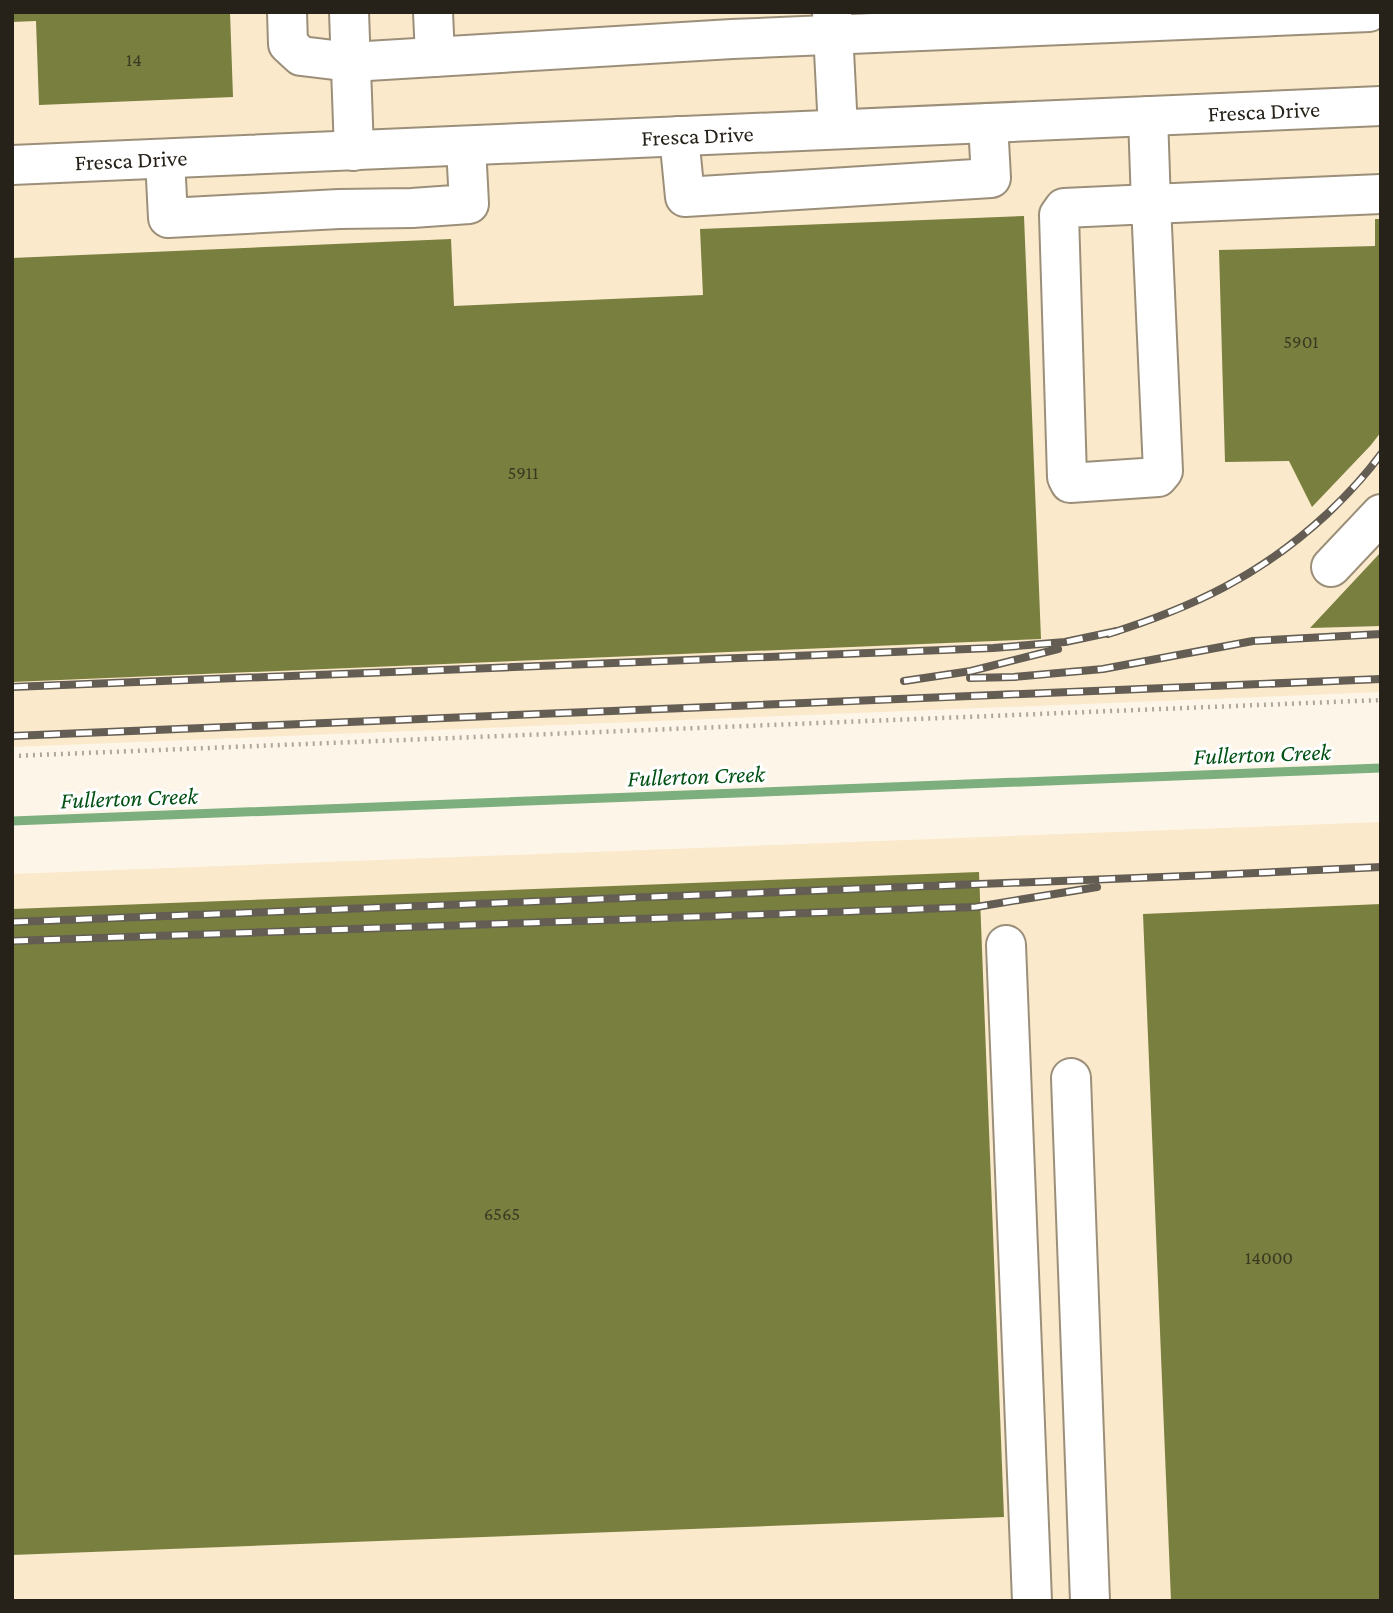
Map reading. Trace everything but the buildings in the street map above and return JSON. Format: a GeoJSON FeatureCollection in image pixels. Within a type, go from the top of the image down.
{"type":"FeatureCollection","features":[{"type":"Feature","properties":{"kind":"street"},"geometry":{"type":"LineString","coordinates":[[287,12],[288,44],[301,56],[351,62],[732,39],[832,24],[1369,12]]}},
{"type":"Feature","properties":{"kind":"street"},"geometry":{"type":"LineString","coordinates":[[349,12],[354,151]]}},
{"type":"Feature","properties":{"kind":"street"},"geometry":{"type":"LineString","coordinates":[[433,12],[435,57]]}},
{"type":"Feature","properties":{"kind":"street"},"geometry":{"type":"LineString","coordinates":[[832,24],[838,129]]}},
{"type":"Feature","properties":{"kind":"street","name":"Fresca Drive"},"geometry":{"type":"LineString","coordinates":[[12,165],[1381,106]]}},
{"type":"Feature","properties":{"kind":"street"},"geometry":{"type":"LineString","coordinates":[[1148,116],[1151,204],[1163,471],[1158,477],[1070,483],[1067,477],[1059,215],[1064,208],[1151,204],[1381,194]]}},
{"type":"Feature","properties":{"kind":"street"},"geometry":{"type":"LineString","coordinates":[[679,136],[685,197],[991,178],[988,123]]}},
{"type":"Feature","properties":{"kind":"street"},"geometry":{"type":"LineString","coordinates":[[165,159],[168,218],[412,208],[469,204],[466,146]]}},
{"type":"Feature","properties":{"kind":"street"},"geometry":{"type":"LineString","coordinates":[[1331,567],[1381,514]]}},
{"type":"Feature","properties":{"kind":"street"},"geometry":{"type":"LineString","coordinates":[[1006,945],[1032,1601]]}},
{"type":"Feature","properties":{"kind":"street"},"geometry":{"type":"LineString","coordinates":[[1071,1079],[1090,1601]]}},
{"type":"Feature","properties":{"kind":"path"},"geometry":{"type":"LineString","coordinates":[[12,756],[1381,700]]}},
{"type":"Feature","properties":{"kind":"shaded area"},"geometry":{"type":"Polygon","coordinates":[[[12,12],[1381,12],[1381,692],[12,747],[12,12]]]}},
{"type":"Feature","properties":{"kind":"shaded area"},"geometry":{"type":"Polygon","coordinates":[[[1381,822],[1381,1601],[12,1601],[12,874],[1381,822]]]}},
{"type":"Feature","properties":{"kind":"waterway","name":"Fullerton Creek"},"geometry":{"type":"LineString","coordinates":[[12,821],[1381,768]]}},
{"type":"Feature","properties":{"kind":"railway"},"geometry":{"type":"LineString","coordinates":[[1108,634],[1198,600],[1277,555],[1327,514],[1381,454]]}},
{"type":"Feature","properties":{"kind":"railway"},"geometry":{"type":"LineString","coordinates":[[12,687],[993,648],[1065,642],[1117,631]]}},
{"type":"Feature","properties":{"kind":"railway"},"geometry":{"type":"LineString","coordinates":[[970,678],[1103,669],[1253,641],[1381,634]]}},
{"type":"Feature","properties":{"kind":"railway"},"geometry":{"type":"LineString","coordinates":[[904,681],[971,671],[1058,649]]}},
{"type":"Feature","properties":{"kind":"railway"},"geometry":{"type":"LineString","coordinates":[[12,736],[1381,679]]}},
{"type":"Feature","properties":{"kind":"railway"},"geometry":{"type":"LineString","coordinates":[[12,922],[1381,867]]}},
{"type":"Feature","properties":{"kind":"railway"},"geometry":{"type":"LineString","coordinates":[[12,941],[976,907],[1097,887]]}}]}
